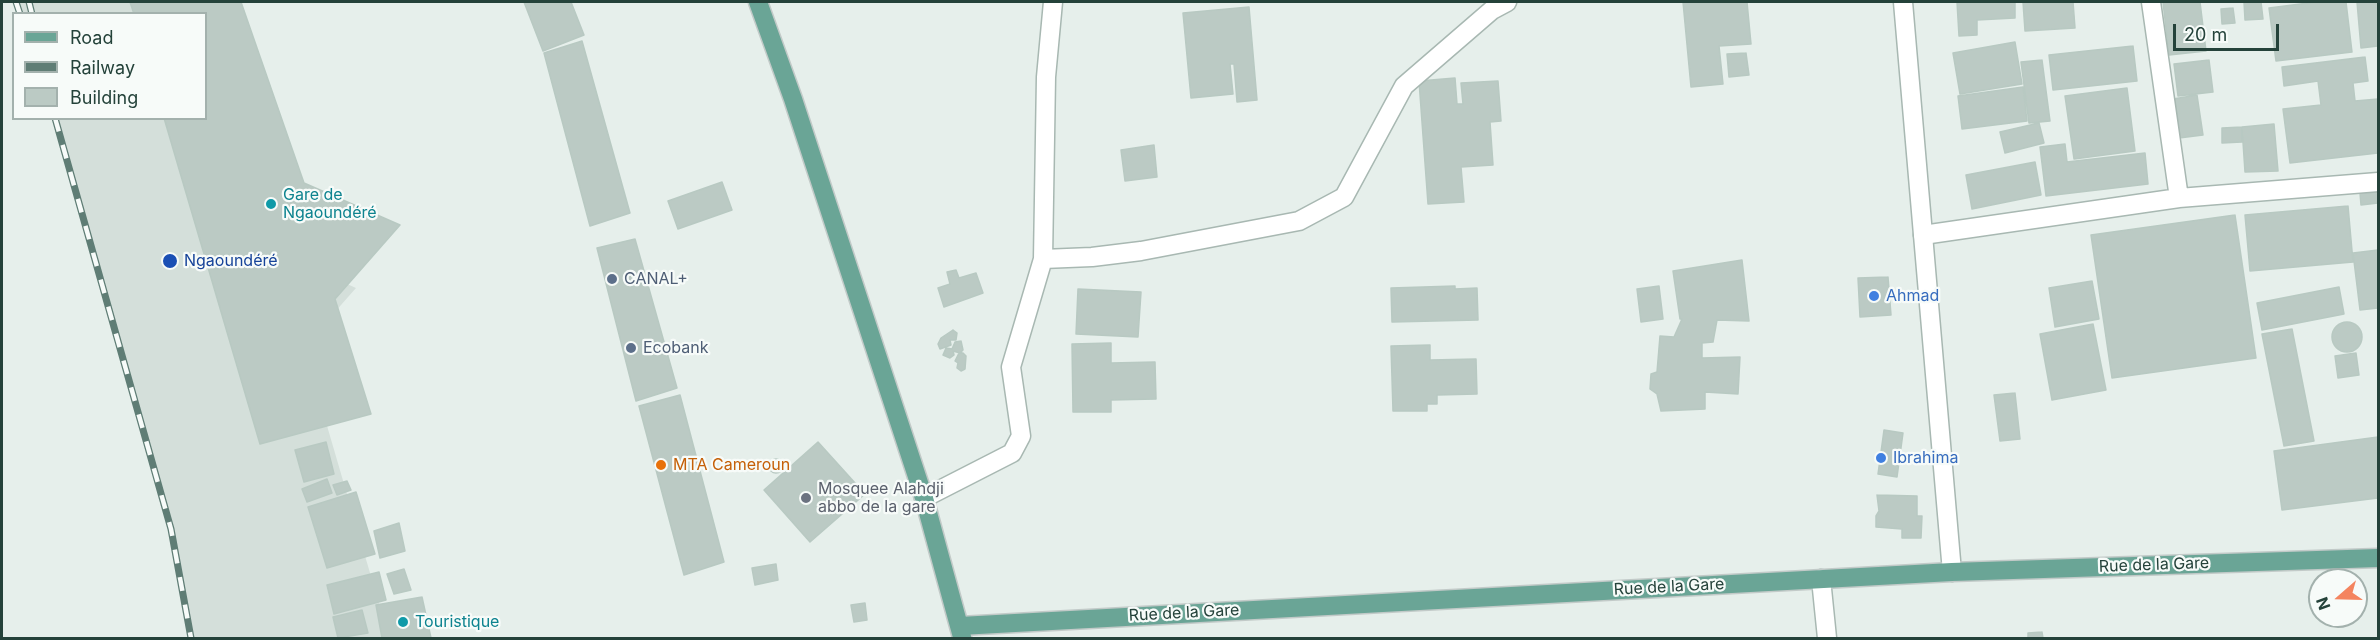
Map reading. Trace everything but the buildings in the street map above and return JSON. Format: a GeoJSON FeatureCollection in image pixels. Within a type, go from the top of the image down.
{"type":"FeatureCollection","features":[{"type":"Feature","properties":{"kind":"main road"},"geometry":{"type":"LineString","coordinates":[[758,2],[793,99],[924,498],[961,633]]}},
{"type":"Feature","properties":{"kind":"main road","name":"Rue de la Gare"},"geometry":{"type":"LineString","coordinates":[[961,633],[1952,572],[2379,558]]}},
{"type":"Feature","properties":{"kind":"street"},"geometry":{"type":"LineString","coordinates":[[924,498],[1012,453],[1021,436],[1011,367],[1043,259],[1046,77],[1053,2]]}},
{"type":"Feature","properties":{"kind":"street"},"geometry":{"type":"LineString","coordinates":[[1043,259],[1092,257],[1141,250],[1299,221],[1344,197],[1404,86],[1492,10],[1507,2]]}},
{"type":"Feature","properties":{"kind":"street"},"geometry":{"type":"LineString","coordinates":[[1903,2],[1952,572]]}},
{"type":"Feature","properties":{"kind":"street"},"geometry":{"type":"LineString","coordinates":[[2151,2],[2179,198]]}},
{"type":"Feature","properties":{"kind":"street"},"geometry":{"type":"LineString","coordinates":[[1923,235],[2179,198],[2379,182]]}},
{"type":"Feature","properties":{"kind":"street"},"geometry":{"type":"LineString","coordinates":[[1821,579],[1827,639]]}},
{"type":"Feature","properties":{"kind":"shaded area"},"geometry":{"type":"Polygon","coordinates":[[[16,2],[203,2],[206,12],[20,12],[16,2]]]}},
{"type":"Feature","properties":{"kind":"shaded area"},"geometry":{"type":"Polygon","coordinates":[[[207,15],[278,253],[356,288],[304,347],[389,638],[191,638],[171,529],[55,120],[207,120],[207,15]]]}},
{"type":"Feature","properties":{"kind":"railway"},"geometry":{"type":"LineString","coordinates":[[16,2],[19,12]]}},
{"type":"Feature","properties":{"kind":"railway"},"geometry":{"type":"LineString","coordinates":[[29,2],[32,12]]}},
{"type":"Feature","properties":{"kind":"railway"},"geometry":{"type":"LineString","coordinates":[[56,120],[171,529],[191,638]]}},
{"type":"Feature","properties":{"kind":"place","name":"Gare de Ngaoundéré"},"geometry":{"type":"Point","coordinates":[271,204]}},
{"type":"Feature","properties":{"kind":"place","name":"Ngaoundéré"},"geometry":{"type":"Point","coordinates":[170,261]}},
{"type":"Feature","properties":{"kind":"place","name":"CANAL+"},"geometry":{"type":"Point","coordinates":[612,279]}},
{"type":"Feature","properties":{"kind":"place","name":"Ahmad"},"geometry":{"type":"Point","coordinates":[1874,296]}},
{"type":"Feature","properties":{"kind":"place","name":"Ecobank"},"geometry":{"type":"Point","coordinates":[631,348]}},
{"type":"Feature","properties":{"kind":"place","name":"Ibrahima"},"geometry":{"type":"Point","coordinates":[1881,458]}},
{"type":"Feature","properties":{"kind":"place","name":"MTA Cameroun"},"geometry":{"type":"Point","coordinates":[661,465]}},
{"type":"Feature","properties":{"kind":"place","name":"Mosquee Alahdji abbo de la gare"},"geometry":{"type":"Point","coordinates":[806,498]}},
{"type":"Feature","properties":{"kind":"place","name":"Touristique"},"geometry":{"type":"Point","coordinates":[403,622]}}]}
